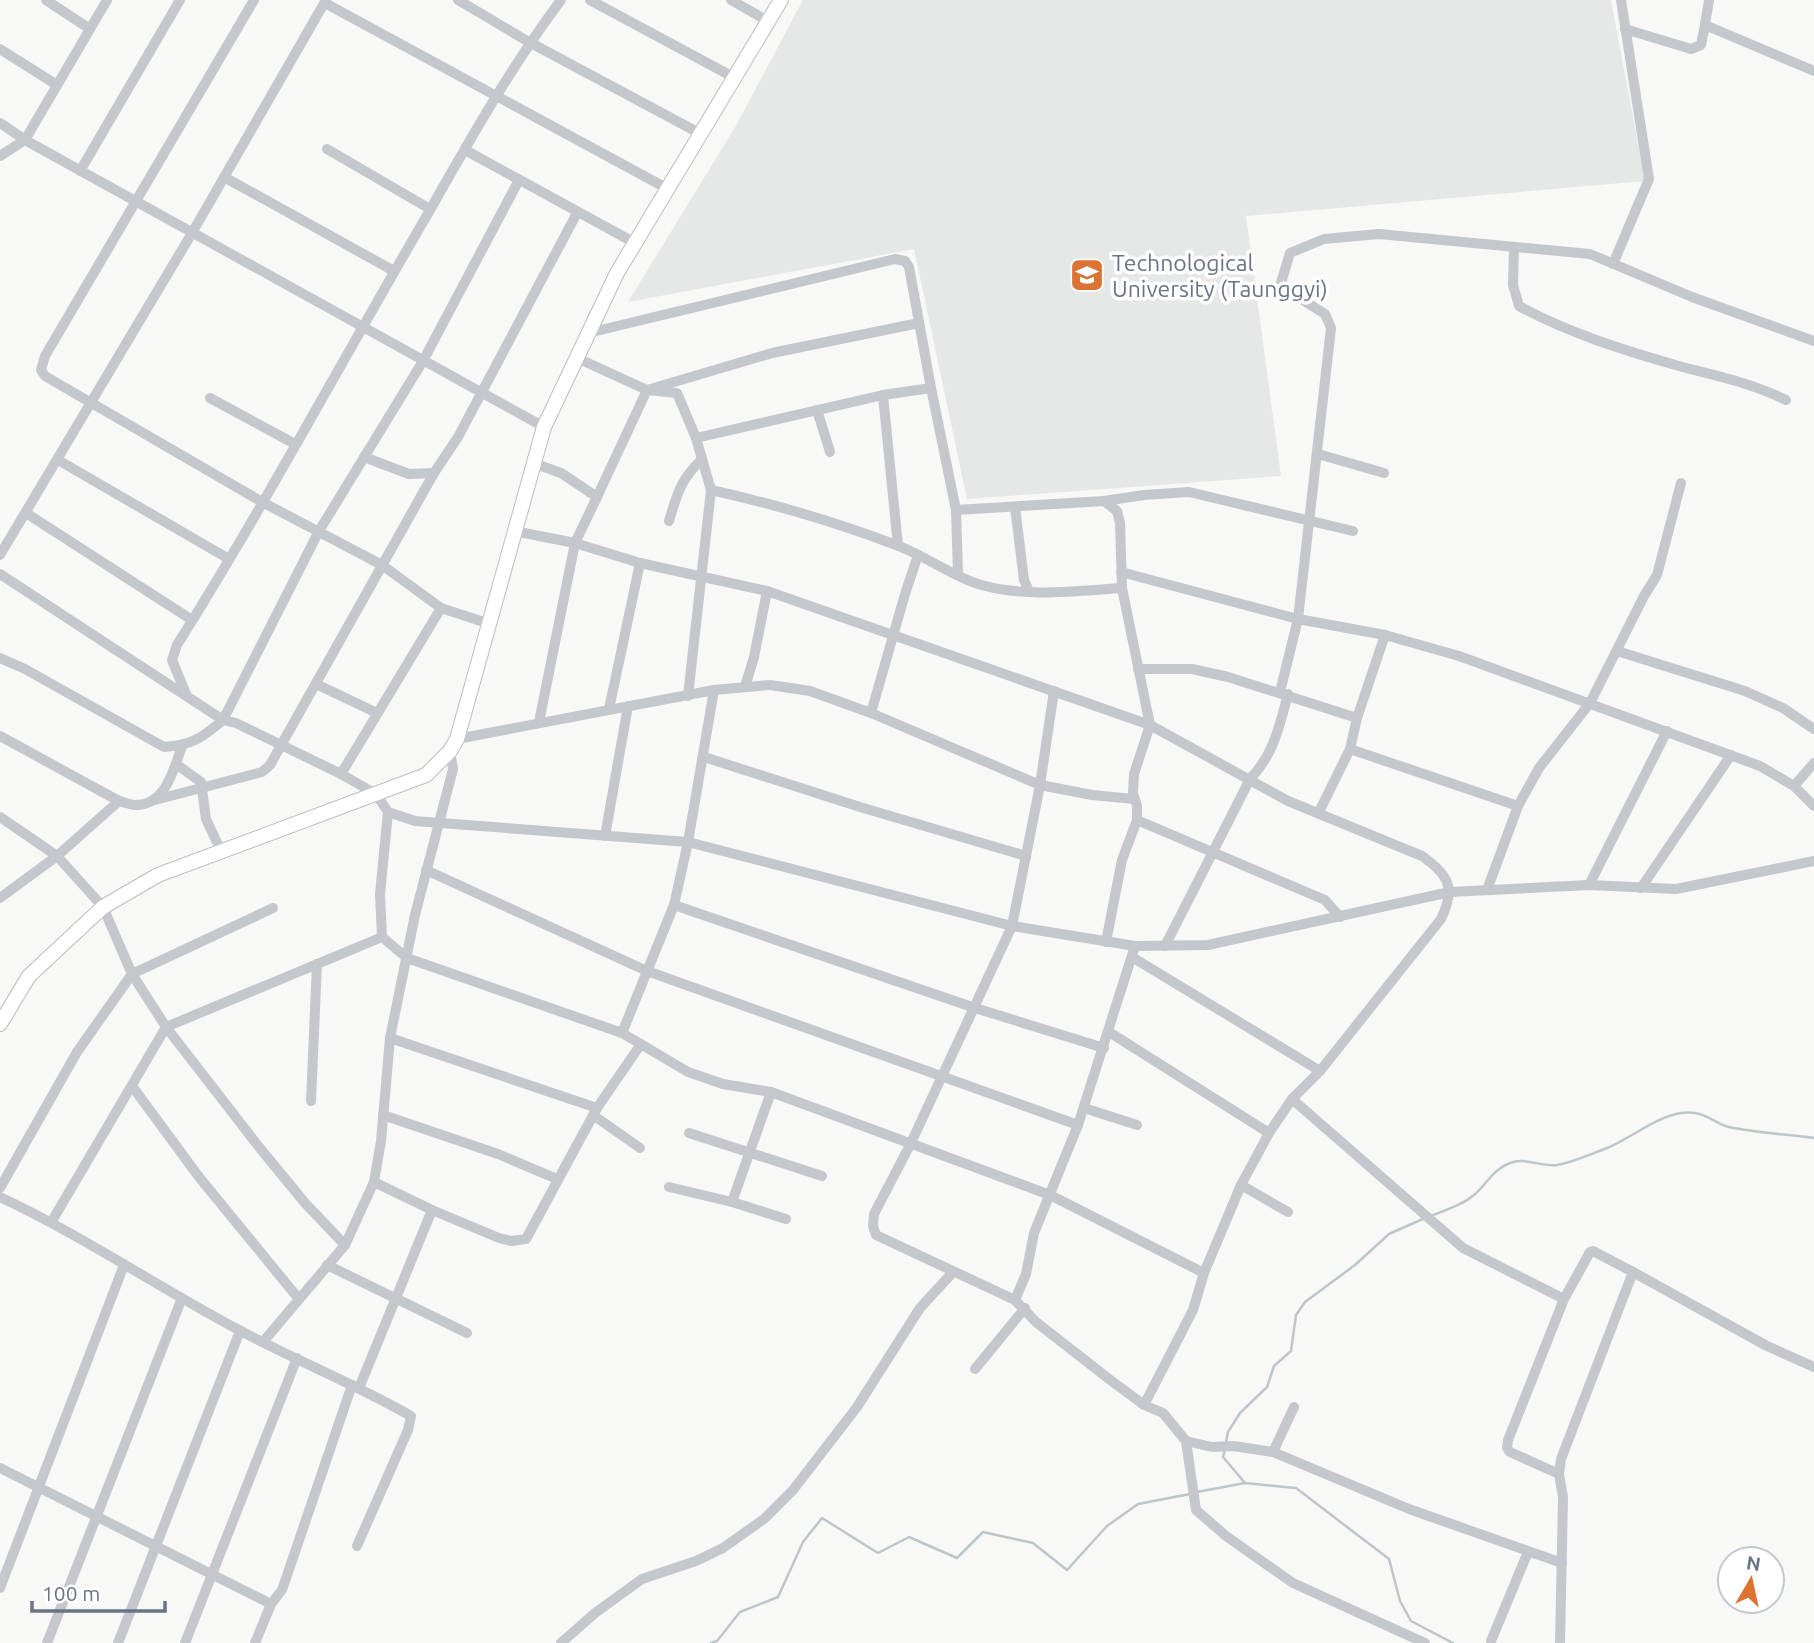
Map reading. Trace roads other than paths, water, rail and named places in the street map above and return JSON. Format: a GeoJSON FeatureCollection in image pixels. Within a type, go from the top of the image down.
{"type":"FeatureCollection","features":[{"type":"Feature","properties":{"kind":"main road"},"geometry":{"type":"LineString","coordinates":[[0,1024],[29,976],[103,907],[158,875],[426,775],[453,745],[475,677],[487,623],[544,427],[617,274],[781,0]]}},
{"type":"Feature","properties":{"kind":"street"},"geometry":{"type":"LineString","coordinates":[[46,0],[90,29]]}},
{"type":"Feature","properties":{"kind":"street"},"geometry":{"type":"LineString","coordinates":[[0,156],[25,140],[107,0]]}},
{"type":"Feature","properties":{"kind":"street"},"geometry":{"type":"LineString","coordinates":[[80,171],[180,0]]}},
{"type":"Feature","properties":{"kind":"street"},"geometry":{"type":"LineString","coordinates":[[254,0],[45,356],[41,370],[45,376],[167,448],[382,565],[440,608],[487,623]]}},
{"type":"Feature","properties":{"kind":"street"},"geometry":{"type":"LineString","coordinates":[[458,0],[529,42],[701,134]]}},
{"type":"Feature","properties":{"kind":"street"},"geometry":{"type":"LineString","coordinates":[[187,697],[174,667],[172,656],[177,645],[264,503],[361,327],[496,96],[529,42],[561,0]]}},
{"type":"Feature","properties":{"kind":"street"},"geometry":{"type":"LineString","coordinates":[[590,0],[734,78]]}},
{"type":"Feature","properties":{"kind":"street"},"geometry":{"type":"LineString","coordinates":[[731,0],[768,21]]}},
{"type":"Feature","properties":{"kind":"street"},"geometry":{"type":"LineString","coordinates":[[1614,264],[1649,179],[1621,0]]}},
{"type":"Feature","properties":{"kind":"street"},"geometry":{"type":"LineString","coordinates":[[1625,29],[1691,49],[1701,45],[1709,0]]}},
{"type":"Feature","properties":{"kind":"street"},"geometry":{"type":"LineString","coordinates":[[0,555],[192,233],[326,1],[668,189]]}},
{"type":"Feature","properties":{"kind":"street"},"geometry":{"type":"LineString","coordinates":[[1705,26],[1814,71]]}},
{"type":"Feature","properties":{"kind":"street"},"geometry":{"type":"LineString","coordinates":[[0,49],[57,85]]}},
{"type":"Feature","properties":{"kind":"street"},"geometry":{"type":"LineString","coordinates":[[0,123],[80,171],[544,427]]}},
{"type":"Feature","properties":{"kind":"street"},"geometry":{"type":"LineString","coordinates":[[327,149],[430,209]]}},
{"type":"Feature","properties":{"kind":"street"},"geometry":{"type":"LineString","coordinates":[[465,150],[635,243]]}},
{"type":"Feature","properties":{"kind":"street"},"geometry":{"type":"LineString","coordinates":[[224,177],[394,271]]}},
{"type":"Feature","properties":{"kind":"street"},"geometry":{"type":"LineString","coordinates":[[0,658],[25,669],[164,747],[182,746],[200,739],[223,720],[318,531],[423,361],[519,180]]}},
{"type":"Feature","properties":{"kind":"street"},"geometry":{"type":"LineString","coordinates":[[0,736],[119,801],[136,805],[262,772],[270,765],[434,473],[458,438],[577,213]]}},
{"type":"Feature","properties":{"kind":"street"},"geometry":{"type":"LineString","coordinates":[[1165,946],[1250,779],[1264,764],[1273,748],[1298,619],[1331,328],[1325,314],[1298,298],[1281,283],[1290,253],[1324,239],[1378,234],[1590,254],[1692,297],[1814,341]]}},
{"type":"Feature","properties":{"kind":"street"},"geometry":{"type":"LineString","coordinates":[[1514,247],[1513,285],[1519,306],[1542,319],[1675,365],[1761,387],[1786,400]]}},
{"type":"Feature","properties":{"kind":"street"},"geometry":{"type":"LineString","coordinates":[[588,333],[895,259],[905,261],[909,267],[956,510],[958,574]]}},
{"type":"Feature","properties":{"kind":"street"},"geometry":{"type":"LineString","coordinates":[[539,722],[575,543],[647,390],[772,353],[919,323]]}},
{"type":"Feature","properties":{"kind":"street"},"geometry":{"type":"LineString","coordinates":[[577,358],[647,390],[677,393],[696,438],[711,490],[688,696]]}},
{"type":"Feature","properties":{"kind":"street"},"geometry":{"type":"LineString","coordinates":[[696,438],[883,395],[931,388]]}},
{"type":"Feature","properties":{"kind":"street"},"geometry":{"type":"LineString","coordinates":[[883,395],[898,546]]}},
{"type":"Feature","properties":{"kind":"street"},"geometry":{"type":"LineString","coordinates":[[210,398],[295,444]]}},
{"type":"Feature","properties":{"kind":"street"},"geometry":{"type":"LineString","coordinates":[[817,410],[830,452]]}},
{"type":"Feature","properties":{"kind":"street"},"geometry":{"type":"LineString","coordinates":[[1318,454],[1384,473]]}},
{"type":"Feature","properties":{"kind":"street"},"geometry":{"type":"LineString","coordinates":[[364,457],[409,474],[434,473]]}},
{"type":"Feature","properties":{"kind":"street"},"geometry":{"type":"LineString","coordinates":[[669,522],[677,493],[687,474],[702,459]]}},
{"type":"Feature","properties":{"kind":"street"},"geometry":{"type":"LineString","coordinates":[[58,460],[229,559]]}},
{"type":"Feature","properties":{"kind":"street"},"geometry":{"type":"LineString","coordinates":[[533,463],[561,473],[597,497]]}},
{"type":"Feature","properties":{"kind":"street"},"geometry":{"type":"LineString","coordinates":[[1487,890],[1518,806],[1539,768],[1590,703],[1657,575],[1681,483]]}},
{"type":"Feature","properties":{"kind":"street"},"geometry":{"type":"LineString","coordinates":[[711,490],[767,502],[898,546],[978,584],[1029,591],[1122,589]]}},
{"type":"Feature","properties":{"kind":"street"},"geometry":{"type":"LineString","coordinates":[[956,510],[1104,501],[1189,492],[1228,499],[1308,522],[1353,531]]}},
{"type":"Feature","properties":{"kind":"street"},"geometry":{"type":"LineString","coordinates":[[1104,501],[1116,511],[1120,523],[1122,589],[1150,725],[1134,774],[1137,820],[1122,860],[1106,943]]}},
{"type":"Feature","properties":{"kind":"street"},"geometry":{"type":"LineString","coordinates":[[1015,507],[1024,580],[1029,591]]}},
{"type":"Feature","properties":{"kind":"street"},"geometry":{"type":"LineString","coordinates":[[26,513],[192,620]]}},
{"type":"Feature","properties":{"kind":"street"},"geometry":{"type":"LineString","coordinates":[[514,531],[575,543],[640,563],[767,591],[1150,725],[1289,801],[1422,856],[1441,873],[1450,892],[1441,919],[1320,1070],[1292,1099],[1269,1133],[1241,1185],[1204,1273],[1193,1310],[1144,1405]]}},
{"type":"Feature","properties":{"kind":"street"},"geometry":{"type":"LineString","coordinates":[[871,713],[918,555]]}},
{"type":"Feature","properties":{"kind":"street"},"geometry":{"type":"LineString","coordinates":[[609,709],[640,563]]}},
{"type":"Feature","properties":{"kind":"street"},"geometry":{"type":"LineString","coordinates":[[1122,572],[1298,619],[1385,635],[1459,656],[1759,766],[1794,786],[1814,806]]}},
{"type":"Feature","properties":{"kind":"street"},"geometry":{"type":"LineString","coordinates":[[0,574],[223,720],[236,723],[282,745],[376,794],[388,812],[415,821],[688,842],[1012,926],[1106,943],[1134,952],[1320,1070]]}},
{"type":"Feature","properties":{"kind":"street"},"geometry":{"type":"LineString","coordinates":[[745,687],[767,591]]}},
{"type":"Feature","properties":{"kind":"street"},"geometry":{"type":"LineString","coordinates":[[341,774],[440,608]]}},
{"type":"Feature","properties":{"kind":"street"},"geometry":{"type":"LineString","coordinates":[[1319,812],[1350,749],[1357,718],[1385,635]]}},
{"type":"Feature","properties":{"kind":"street"},"geometry":{"type":"LineString","coordinates":[[1617,651],[1745,691],[1783,708],[1814,729]]}},
{"type":"Feature","properties":{"kind":"street"},"geometry":{"type":"LineString","coordinates":[[1138,669],[1192,669],[1284,693],[1357,718]]}},
{"type":"Feature","properties":{"kind":"street"},"geometry":{"type":"LineString","coordinates":[[316,684],[377,713]]}},
{"type":"Feature","properties":{"kind":"street"},"geometry":{"type":"LineString","coordinates":[[263,1342],[345,1245],[374,1182],[390,1038],[437,823],[453,769],[453,745],[539,722],[714,690],[771,685],[810,691],[871,713],[1040,785],[1092,795],[1134,799]]}},
{"type":"Feature","properties":{"kind":"street"},"geometry":{"type":"LineString","coordinates":[[622,1033],[674,905],[704,757],[714,690]]}},
{"type":"Feature","properties":{"kind":"street"},"geometry":{"type":"LineString","coordinates":[[1054,691],[1040,785],[1012,926],[910,1145],[874,1214],[873,1226],[876,1235],[1015,1300],[1036,1322],[1144,1405],[1163,1413],[1186,1441],[1196,1510],[1226,1536],[1293,1583],[1425,1643]]}},
{"type":"Feature","properties":{"kind":"street"},"geometry":{"type":"LineString","coordinates":[[605,836],[628,706]]}},
{"type":"Feature","properties":{"kind":"street"},"geometry":{"type":"LineString","coordinates":[[1589,885],[1667,731]]}},
{"type":"Feature","properties":{"kind":"street"},"geometry":{"type":"LineString","coordinates":[[155,800],[167,786],[182,746]]}},
{"type":"Feature","properties":{"kind":"street"},"geometry":{"type":"LineString","coordinates":[[1350,749],[1518,806]]}},
{"type":"Feature","properties":{"kind":"street"},"geometry":{"type":"LineString","coordinates":[[1641,888],[1731,755]]}},
{"type":"Feature","properties":{"kind":"street"},"geometry":{"type":"LineString","coordinates":[[704,757],[1026,856]]}},
{"type":"Feature","properties":{"kind":"street"},"geometry":{"type":"LineString","coordinates":[[1794,786],[1814,763]]}},
{"type":"Feature","properties":{"kind":"street"},"geometry":{"type":"LineString","coordinates":[[176,764],[201,782],[206,819],[220,852]]}},
{"type":"Feature","properties":{"kind":"street"},"geometry":{"type":"LineString","coordinates":[[0,897],[57,856],[119,801]]}},
{"type":"Feature","properties":{"kind":"street"},"geometry":{"type":"LineString","coordinates":[[388,812],[380,894],[382,937],[407,958],[622,1033],[688,1072],[723,1084],[771,1092],[1050,1195],[1204,1273]]}},
{"type":"Feature","properties":{"kind":"street"},"geometry":{"type":"LineString","coordinates":[[0,817],[57,856],[103,907],[132,974],[166,1027],[259,1147],[305,1203],[345,1245]]}},
{"type":"Feature","properties":{"kind":"street"},"geometry":{"type":"LineString","coordinates":[[1137,820],[1325,900],[1340,917]]}},
{"type":"Feature","properties":{"kind":"street"},"geometry":{"type":"LineString","coordinates":[[1134,952],[1165,946],[1208,945],[1450,892],[1589,885],[1676,889],[1814,861]]}},
{"type":"Feature","properties":{"kind":"street"},"geometry":{"type":"LineString","coordinates":[[426,870],[646,971],[1078,1125]]}},
{"type":"Feature","properties":{"kind":"street"},"geometry":{"type":"LineString","coordinates":[[674,905],[975,1008],[1104,1048]]}},
{"type":"Feature","properties":{"kind":"street"},"geometry":{"type":"LineString","coordinates":[[0,1188],[77,1052],[132,974],[273,908]]}},
{"type":"Feature","properties":{"kind":"street"},"geometry":{"type":"LineString","coordinates":[[52,1222],[166,1027],[382,937]]}},
{"type":"Feature","properties":{"kind":"street"},"geometry":{"type":"LineString","coordinates":[[1015,1300],[1026,1274],[1034,1233],[1078,1125],[1134,952]]}},
{"type":"Feature","properties":{"kind":"street"},"geometry":{"type":"LineString","coordinates":[[311,1101],[317,964]]}},
{"type":"Feature","properties":{"kind":"street"},"geometry":{"type":"LineString","coordinates":[[1109,1032],[1269,1133]]}},
{"type":"Feature","properties":{"kind":"street"},"geometry":{"type":"LineString","coordinates":[[390,1038],[595,1111],[640,1148]]}},
{"type":"Feature","properties":{"kind":"street"},"geometry":{"type":"LineString","coordinates":[[374,1182],[499,1238],[511,1241],[526,1239],[595,1111],[641,1044]]}},
{"type":"Feature","properties":{"kind":"street"},"geometry":{"type":"LineString","coordinates":[[132,1086],[199,1177],[298,1298]]}},
{"type":"Feature","properties":{"kind":"street"},"geometry":{"type":"LineString","coordinates":[[732,1202],[771,1092]]}},
{"type":"Feature","properties":{"kind":"street"},"geometry":{"type":"LineString","coordinates":[[1292,1099],[1445,1235],[1463,1248],[1564,1299]]}},
{"type":"Feature","properties":{"kind":"street"},"geometry":{"type":"LineString","coordinates":[[1084,1108],[1137,1125]]}},
{"type":"Feature","properties":{"kind":"street"},"geometry":{"type":"LineString","coordinates":[[383,1115],[498,1154],[557,1179]]}},
{"type":"Feature","properties":{"kind":"street"},"geometry":{"type":"LineString","coordinates":[[689,1133],[822,1176]]}},
{"type":"Feature","properties":{"kind":"street"},"geometry":{"type":"LineString","coordinates":[[1241,1185],[1288,1212]]}},
{"type":"Feature","properties":{"kind":"street"},"geometry":{"type":"LineString","coordinates":[[669,1188],[732,1202],[786,1219]]}},
{"type":"Feature","properties":{"kind":"street"},"geometry":{"type":"LineString","coordinates":[[0,1197],[52,1222],[240,1331],[356,1386],[411,1416],[408,1430],[357,1546]]}},
{"type":"Feature","properties":{"kind":"street"},"geometry":{"type":"LineString","coordinates":[[256,1643],[271,1604],[282,1590],[356,1386],[432,1210]]}},
{"type":"Feature","properties":{"kind":"street"},"geometry":{"type":"LineString","coordinates":[[1559,1474],[1510,1452],[1507,1448],[1508,1440],[1564,1299],[1590,1252],[1593,1251],[1633,1272],[1767,1346],[1814,1367]]}},
{"type":"Feature","properties":{"kind":"street"},"geometry":{"type":"LineString","coordinates":[[0,1588],[124,1265]]}},
{"type":"Feature","properties":{"kind":"street"},"geometry":{"type":"LineString","coordinates":[[327,1265],[467,1333]]}},
{"type":"Feature","properties":{"kind":"street"},"geometry":{"type":"LineString","coordinates":[[561,1643],[595,1613],[642,1579],[696,1561],[723,1548],[764,1519],[793,1490],[857,1407],[920,1308],[953,1272]]}},
{"type":"Feature","properties":{"kind":"street"},"geometry":{"type":"LineString","coordinates":[[1560,1643],[1563,1497],[1559,1474],[1561,1460],[1633,1272]]}},
{"type":"Feature","properties":{"kind":"street"},"geometry":{"type":"LineString","coordinates":[[47,1643],[182,1298]]}},
{"type":"Feature","properties":{"kind":"street"},"geometry":{"type":"LineString","coordinates":[[975,1369],[1025,1308]]}},
{"type":"Feature","properties":{"kind":"street"},"geometry":{"type":"LineString","coordinates":[[118,1643],[240,1331]]}},
{"type":"Feature","properties":{"kind":"street"},"geometry":{"type":"LineString","coordinates":[[186,1643],[297,1358]]}},
{"type":"Feature","properties":{"kind":"street"},"geometry":{"type":"LineString","coordinates":[[1273,1452],[1294,1407]]}},
{"type":"Feature","properties":{"kind":"street"},"geometry":{"type":"LineString","coordinates":[[1186,1441],[1212,1447],[1233,1446],[1273,1452],[1409,1509],[1562,1563]]}},
{"type":"Feature","properties":{"kind":"street"},"geometry":{"type":"LineString","coordinates":[[0,1468],[271,1604]]}},
{"type":"Feature","properties":{"kind":"street"},"geometry":{"type":"LineString","coordinates":[[1491,1641],[1528,1552]]}},
{"type":"Feature","properties":{"kind":"waterway"},"geometry":{"type":"LineString","coordinates":[[1431,1216],[1469,1199],[1495,1173],[1510,1163],[1522,1161],[1557,1165],[1570,1162],[1618,1143],[1672,1115],[1695,1113],[1729,1127],[1814,1138]]}},
{"type":"Feature","properties":{"kind":"waterway"},"geometry":{"type":"LineString","coordinates":[[1226,1442],[1228,1432],[1240,1413],[1267,1387],[1274,1366],[1291,1351],[1296,1315],[1305,1302],[1355,1265],[1389,1234],[1425,1218]]}},
{"type":"Feature","properties":{"kind":"waterway"},"geometry":{"type":"LineString","coordinates":[[1225,1449],[1223,1457],[1245,1483]]}},
{"type":"Feature","properties":{"kind":"waterway"},"geometry":{"type":"LineString","coordinates":[[1197,1492],[1245,1483],[1296,1488],[1389,1559],[1400,1601],[1411,1621],[1453,1643]]}},
{"type":"Feature","properties":{"kind":"waterway"},"geometry":{"type":"LineString","coordinates":[[711,1643],[717,1641],[740,1612],[778,1597],[803,1542],[822,1518],[878,1553],[909,1537],[957,1558],[983,1532],[1033,1543],[1067,1570],[1107,1526],[1138,1504],[1190,1494]]}},
{"type":"Feature","properties":{"kind":"place","name":"Technological University (Taunggyi)"},"geometry":{"type":"Point","coordinates":[1087,275]}}]}
